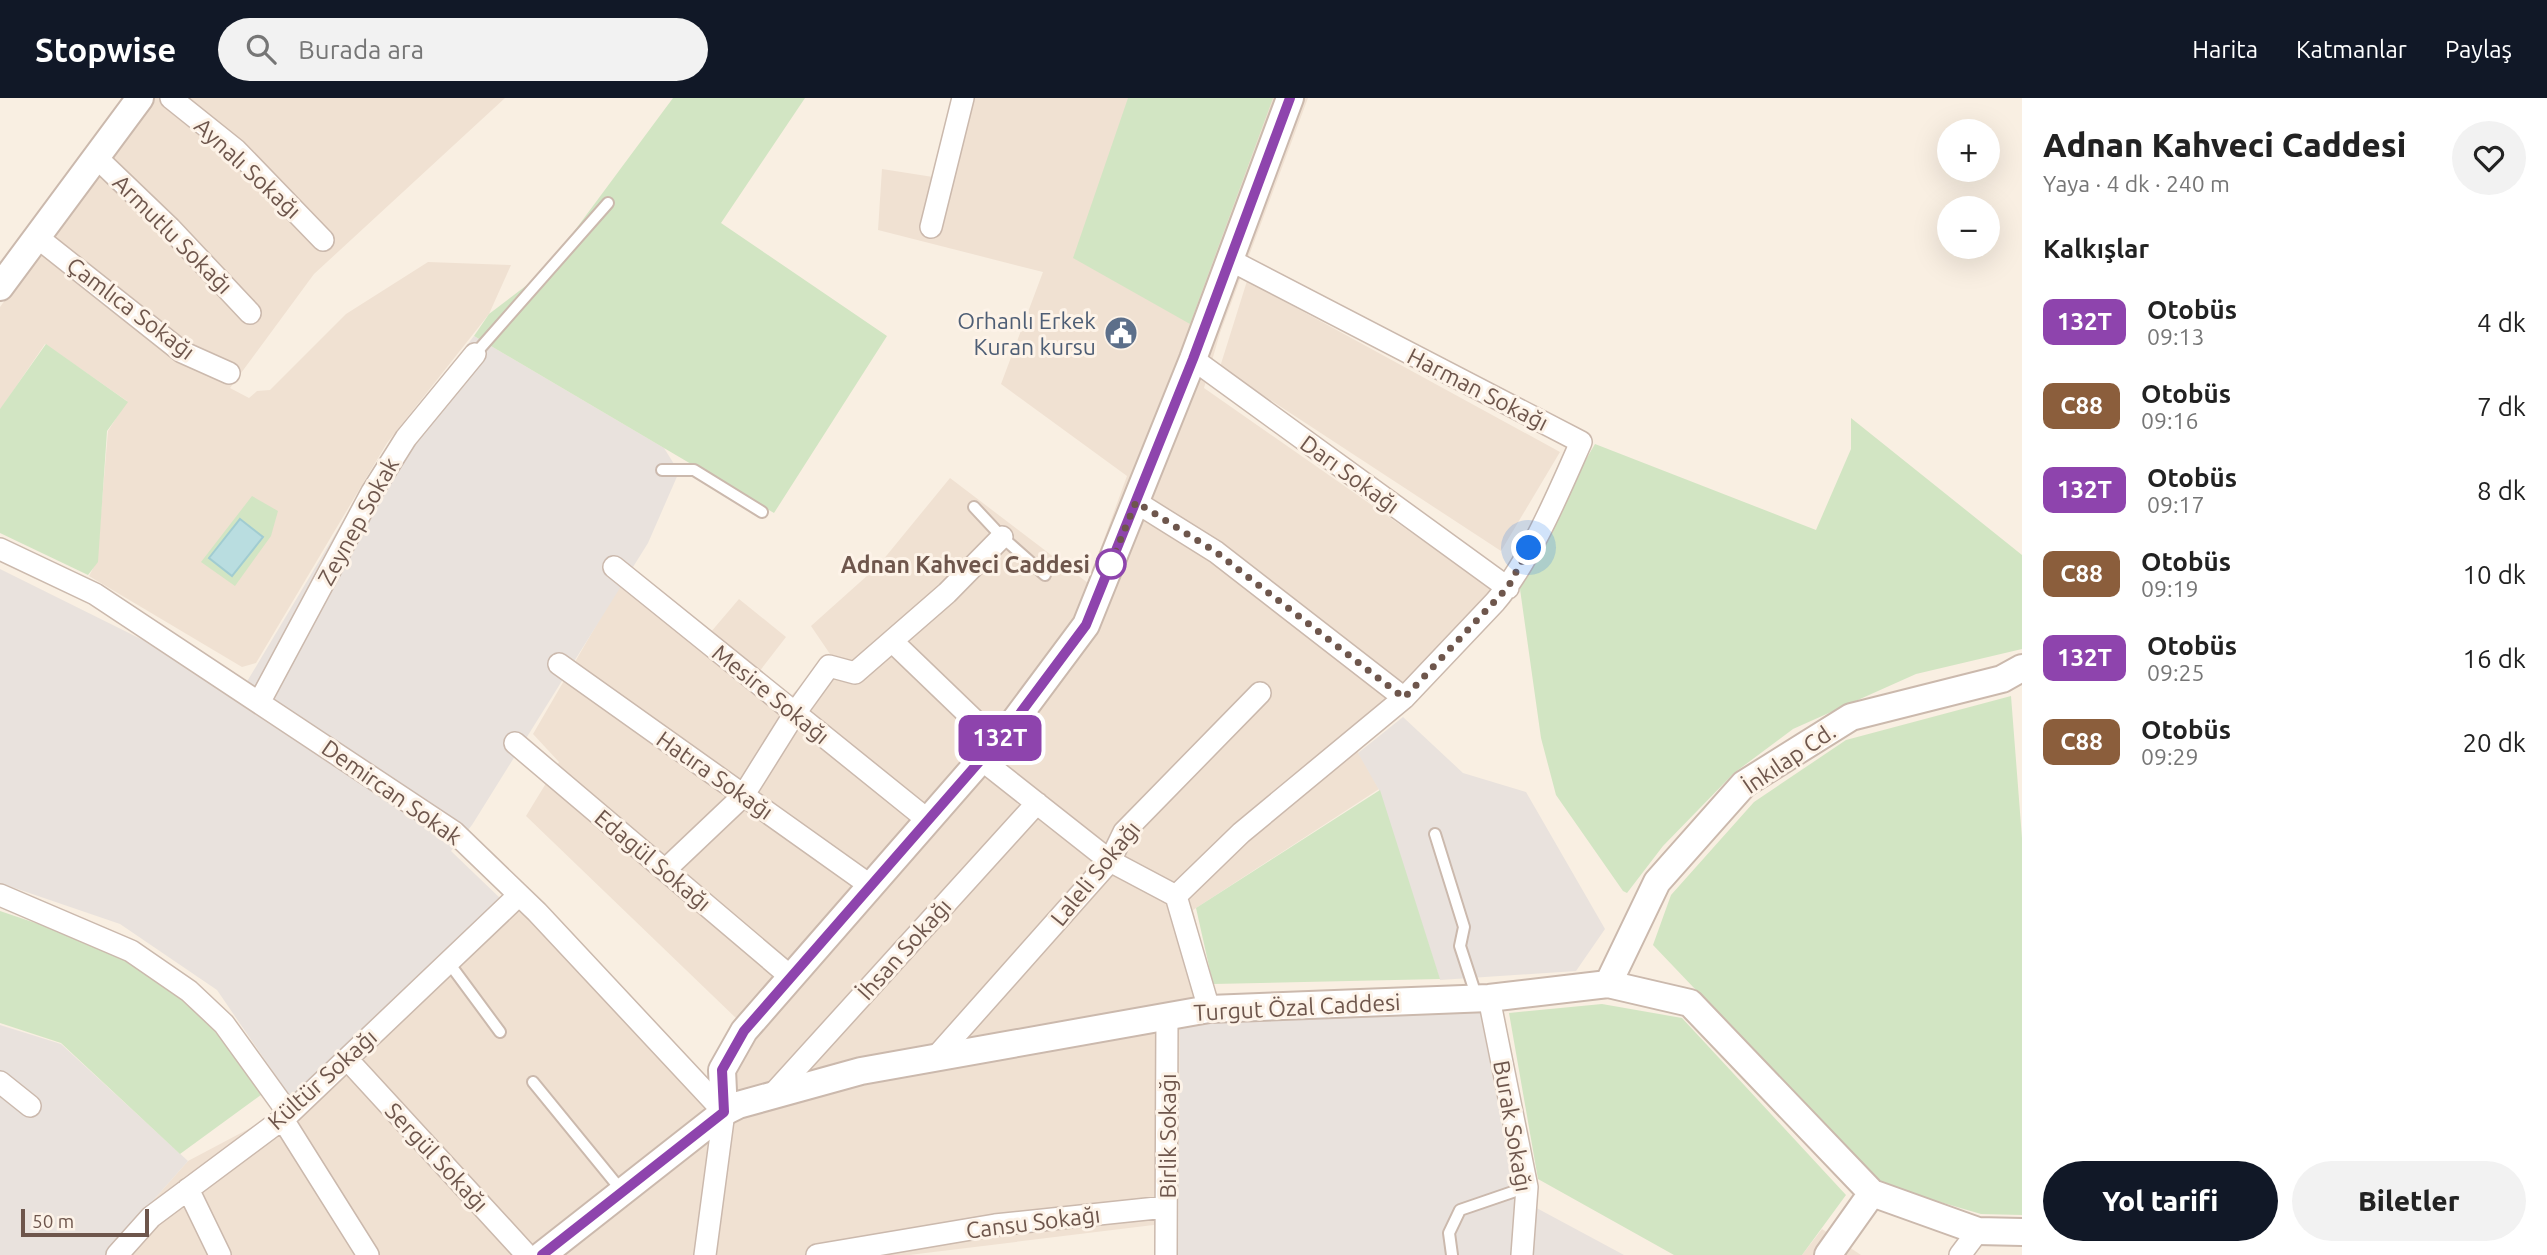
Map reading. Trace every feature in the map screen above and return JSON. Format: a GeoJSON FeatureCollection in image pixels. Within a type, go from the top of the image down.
{"type":"FeatureCollection","features":[{"type":"Feature","properties":{"kind":"street"},"geometry":{"type":"LineString","coordinates":[[0,287],[140,98]]}},
{"type":"Feature","properties":{"kind":"street","name":"Aynalı Sokağı"},"geometry":{"type":"LineString","coordinates":[[171,98],[236,150],[323,240]]}},
{"type":"Feature","properties":{"kind":"street"},"geometry":{"type":"LineString","coordinates":[[931,227],[963,98]]}},
{"type":"Feature","properties":{"kind":"street"},"geometry":{"type":"LineString","coordinates":[[705,1255],[724,1112],[722,1070],[744,1031],[989,751],[1086,625],[1193,359],[1290,98]]}},
{"type":"Feature","properties":{"kind":"street","name":"Armutlu Sokağı"},"geometry":{"type":"LineString","coordinates":[[96,157],[170,228],[250,313]]}},
{"type":"Feature","properties":{"kind":"street","name":"Çamlıca Sokağı"},"geometry":{"type":"LineString","coordinates":[[37,237],[182,352],[229,373]]}},
{"type":"Feature","properties":{"kind":"street","name":"Harman Sokağı"},"geometry":{"type":"LineString","coordinates":[[1230,260],[1581,442],[1561,488],[1508,587]]}},
{"type":"Feature","properties":{"kind":"street","name":"Zeynep Sokak"},"geometry":{"type":"LineString","coordinates":[[260,701],[372,492],[406,439],[475,354]]}},
{"type":"Feature","properties":{"kind":"street","name":"Darı Sokağı"},"geometry":{"type":"LineString","coordinates":[[1193,359],[1508,587]]}},
{"type":"Feature","properties":{"kind":"street"},"geometry":{"type":"LineString","coordinates":[[1136,502],[1216,552],[1404,698]]}},
{"type":"Feature","properties":{"kind":"street"},"geometry":{"type":"LineString","coordinates":[[665,870],[743,796],[795,713],[830,666],[855,673],[893,642],[1002,537]]}},
{"type":"Feature","properties":{"kind":"street","name":"Demircan Sokak"},"geometry":{"type":"LineString","coordinates":[[0,549],[95,594],[454,832],[519,895],[724,1112]]}},
{"type":"Feature","properties":{"kind":"street","name":"Mesire Sokağı"},"geometry":{"type":"LineString","coordinates":[[614,567],[929,821]]}},
{"type":"Feature","properties":{"kind":"street"},"geometry":{"type":"LineString","coordinates":[[1176,896],[1259,817],[1404,698],[1508,587]]}},
{"type":"Feature","properties":{"kind":"street"},"geometry":{"type":"LineString","coordinates":[[893,642],[1037,803],[1110,861],[1176,896],[1209,1009]]}},
{"type":"Feature","properties":{"kind":"street","name":"Hatıra Sokağı"},"geometry":{"type":"LineString","coordinates":[[559,664],[871,886]]}},
{"type":"Feature","properties":{"kind":"street","name":"İnkılap Cd."},"geometry":{"type":"LineString","coordinates":[[1608,984],[1657,882],[1744,784],[1851,717],[2002,679],[2022,668]]}},
{"type":"Feature","properties":{"kind":"street","name":"Laleli Sokağı"},"geometry":{"type":"LineString","coordinates":[[935,1058],[1110,861],[1124,832],[1260,693]]}},
{"type":"Feature","properties":{"kind":"street","name":"Edagül Sokağı"},"geometry":{"type":"LineString","coordinates":[[515,743],[791,977]]}},
{"type":"Feature","properties":{"kind":"street","name":"İhsan Sokağı"},"geometry":{"type":"LineString","coordinates":[[772,1095],[1037,803]]}},
{"type":"Feature","properties":{"kind":"street"},"geometry":{"type":"LineString","coordinates":[[0,895],[131,951],[189,991],[224,1024],[285,1116],[368,1255]]}},
{"type":"Feature","properties":{"kind":"street","name":"Kültür Sokağı"},"geometry":{"type":"LineString","coordinates":[[117,1255],[151,1217],[285,1116],[519,895]]}},
{"type":"Feature","properties":{"kind":"street","name":"Turgut Özal Caddesi"},"geometry":{"type":"LineString","coordinates":[[542,1255],[724,1112],[738,1104],[860,1071],[1209,1009],[1483,998],[1608,984],[1690,1003],[1872,1193],[1978,1231],[2022,1232]]}},
{"type":"Feature","properties":{"kind":"street","name":"Burak Sokağı"},"geometry":{"type":"LineString","coordinates":[[1483,998],[1528,1187],[1522,1255]]}},
{"type":"Feature","properties":{"kind":"street","name":"Birlik Sokağı"},"geometry":{"type":"LineString","coordinates":[[1166,1255],[1167,1016]]}},
{"type":"Feature","properties":{"kind":"street","name":"Sergül Sokağı"},"geometry":{"type":"LineString","coordinates":[[347,1059],[527,1255]]}},
{"type":"Feature","properties":{"kind":"street"},"geometry":{"type":"LineString","coordinates":[[0,1082],[30,1107]]}},
{"type":"Feature","properties":{"kind":"street"},"geometry":{"type":"LineString","coordinates":[[188,1189],[220,1255]]}},
{"type":"Feature","properties":{"kind":"street"},"geometry":{"type":"LineString","coordinates":[[1828,1255],[1872,1193]]}},
{"type":"Feature","properties":{"kind":"street","name":"Cansu Sokağı"},"geometry":{"type":"LineString","coordinates":[[817,1255],[995,1225],[1166,1207]]}},
{"type":"Feature","properties":{"kind":"street"},"geometry":{"type":"LineString","coordinates":[[1960,1255],[1978,1231]]}},
{"type":"Feature","properties":{"kind":"lane"},"geometry":{"type":"LineString","coordinates":[[475,354],[608,203]]}},
{"type":"Feature","properties":{"kind":"lane"},"geometry":{"type":"LineString","coordinates":[[662,470],[694,470],[762,512]]}},
{"type":"Feature","properties":{"kind":"lane"},"geometry":{"type":"LineString","coordinates":[[974,507],[1002,537],[1045,575]]}},
{"type":"Feature","properties":{"kind":"lane"},"geometry":{"type":"LineString","coordinates":[[1435,834],[1464,927],[1460,946],[1483,998]]}},
{"type":"Feature","properties":{"kind":"lane"},"geometry":{"type":"LineString","coordinates":[[449,963],[500,1032]]}},
{"type":"Feature","properties":{"kind":"lane"},"geometry":{"type":"LineString","coordinates":[[533,1083],[623,1192]]}},
{"type":"Feature","properties":{"kind":"lane"},"geometry":{"type":"LineString","coordinates":[[1452,1255],[1449,1233],[1460,1210],[1528,1187]]}},
{"type":"Feature","properties":{"kind":"shaded area"},"geometry":{"type":"Polygon","coordinates":[[[152,98],[505,98],[314,274],[230,388],[249,398],[257,391],[270,390],[346,314],[428,262],[511,265],[489,314],[387,443],[256,663],[242,667],[89,576],[97,561],[108,431],[127,401],[45,344],[0,410],[0,307],[152,98]]]}},
{"type":"Feature","properties":{"kind":"shaded area"},"geometry":{"type":"Polygon","coordinates":[[[956,98],[1308,98],[1220,333],[1204,388],[1495,591],[1358,752],[1379,789],[1193,910],[1220,1022],[1180,1024],[1178,1222],[909,1255],[105,1255],[188,1161],[284,1110],[516,885],[709,1089],[738,1020],[526,816],[559,762],[533,734],[629,569],[710,633],[739,599],[786,637],[759,672],[790,697],[830,654],[811,626],[878,566],[950,478],[1088,583],[1127,476],[1001,384],[1043,272],[878,230],[882,169],[933,177],[956,98]]]}},
{"type":"Feature","properties":{"kind":"shaded area"},"geometry":{"type":"Polygon","coordinates":[[[1247,281],[1560,452],[1501,551],[1220,367],[1247,281]]]}},
{"type":"Feature","properties":{"kind":"shaded area"},"geometry":{"type":"Polygon","coordinates":[[[474,336],[664,448],[679,472],[648,543],[472,825],[451,851],[501,899],[293,1101],[217,990],[120,924],[0,883],[0,569],[143,640],[236,700],[386,449],[474,336]]]}},
{"type":"Feature","properties":{"kind":"shaded area"},"geometry":{"type":"Polygon","coordinates":[[[1403,717],[1463,773],[1526,792],[1605,929],[1576,971],[1440,980],[1379,790],[1358,753],[1403,717]]]}},
{"type":"Feature","properties":{"kind":"shaded area"},"geometry":{"type":"Polygon","coordinates":[[[1480,1012],[1516,1197],[1624,1255],[1178,1255],[1180,1024],[1480,1012]]]}},
{"type":"Feature","properties":{"kind":"shaded area"},"geometry":{"type":"Polygon","coordinates":[[[0,1025],[61,1044],[188,1161],[105,1255],[0,1255],[0,1025]]]}},
{"type":"Feature","properties":{"kind":"shaded area"},"geometry":{"type":"Polygon","coordinates":[[[1822,1229],[1861,1255],[1802,1255],[1822,1229]]]}},
{"type":"Feature","properties":{"kind":"green space"},"geometry":{"type":"Polygon","coordinates":[[[673,98],[805,98],[721,223],[887,336],[774,513],[474,336],[489,314],[544,272],[673,98]]]}},
{"type":"Feature","properties":{"kind":"green space"},"geometry":{"type":"Polygon","coordinates":[[[1128,98],[1273,98],[1190,324],[1073,258],[1128,98]]]}},
{"type":"Feature","properties":{"kind":"green space"},"geometry":{"type":"Polygon","coordinates":[[[46,344],[128,402],[107,431],[98,562],[88,575],[0,533],[0,409],[46,344]]]}},
{"type":"Feature","properties":{"kind":"green space"},"geometry":{"type":"Polygon","coordinates":[[[1851,418],[2022,555],[2022,649],[1916,674],[1793,729],[1734,773],[1663,846],[1627,893],[1556,795],[1541,738],[1519,582],[1522,569],[1595,444],[1816,530],[1851,449],[1851,418]]]}},
{"type":"Feature","properties":{"kind":"green space"},"geometry":{"type":"Polygon","coordinates":[[[252,496],[278,511],[271,536],[235,586],[201,562],[252,496]]]}},
{"type":"Feature","properties":{"kind":"green space"},"geometry":{"type":"Polygon","coordinates":[[[2011,696],[2022,838],[2022,1215],[1981,1214],[1882,1185],[1653,945],[1671,895],[1754,802],[1846,740],[2011,696]]]}},
{"type":"Feature","properties":{"kind":"green space"},"geometry":{"type":"Polygon","coordinates":[[[1380,790],[1440,979],[1213,984],[1196,908],[1380,790]]]}},
{"type":"Feature","properties":{"kind":"green space"},"geometry":{"type":"Polygon","coordinates":[[[0,911],[112,951],[157,978],[215,1031],[265,1092],[180,1154],[61,1043],[0,1023],[0,911]]]}},
{"type":"Feature","properties":{"kind":"green space"},"geometry":{"type":"Polygon","coordinates":[[[1602,1004],[1682,1018],[1846,1195],[1802,1255],[1674,1255],[1538,1179],[1509,1013],[1602,1004]]]}},
{"type":"Feature","properties":{"kind":"water"},"geometry":{"type":"Polygon","coordinates":[[[240,519],[263,537],[232,576],[209,558],[240,519]]]}},
{"type":"Feature","properties":{"kind":"bus line","name":"132T"},"geometry":{"type":"LineString","coordinates":[[542,1255],[724,1112],[722,1070],[744,1031],[1013,723],[1086,625],[1193,359],[1290,98]]}},
{"type":"Feature","properties":{"kind":"place","name":"Orhanlı Erkek Kuran kursu"},"geometry":{"type":"Point","coordinates":[1121,333]}},
{"type":"Feature","properties":{"kind":"place","name":"Adnan Kahveci Caddesi"},"geometry":{"type":"Point","coordinates":[1111,564]}},
{"type":"Feature","properties":{"kind":"route"},"geometry":{"type":"LineString","coordinates":[[1111,564],[1106,575],[1136,502],[1216,552],[1404,698],[1508,587],[1529,548]]}}]}
